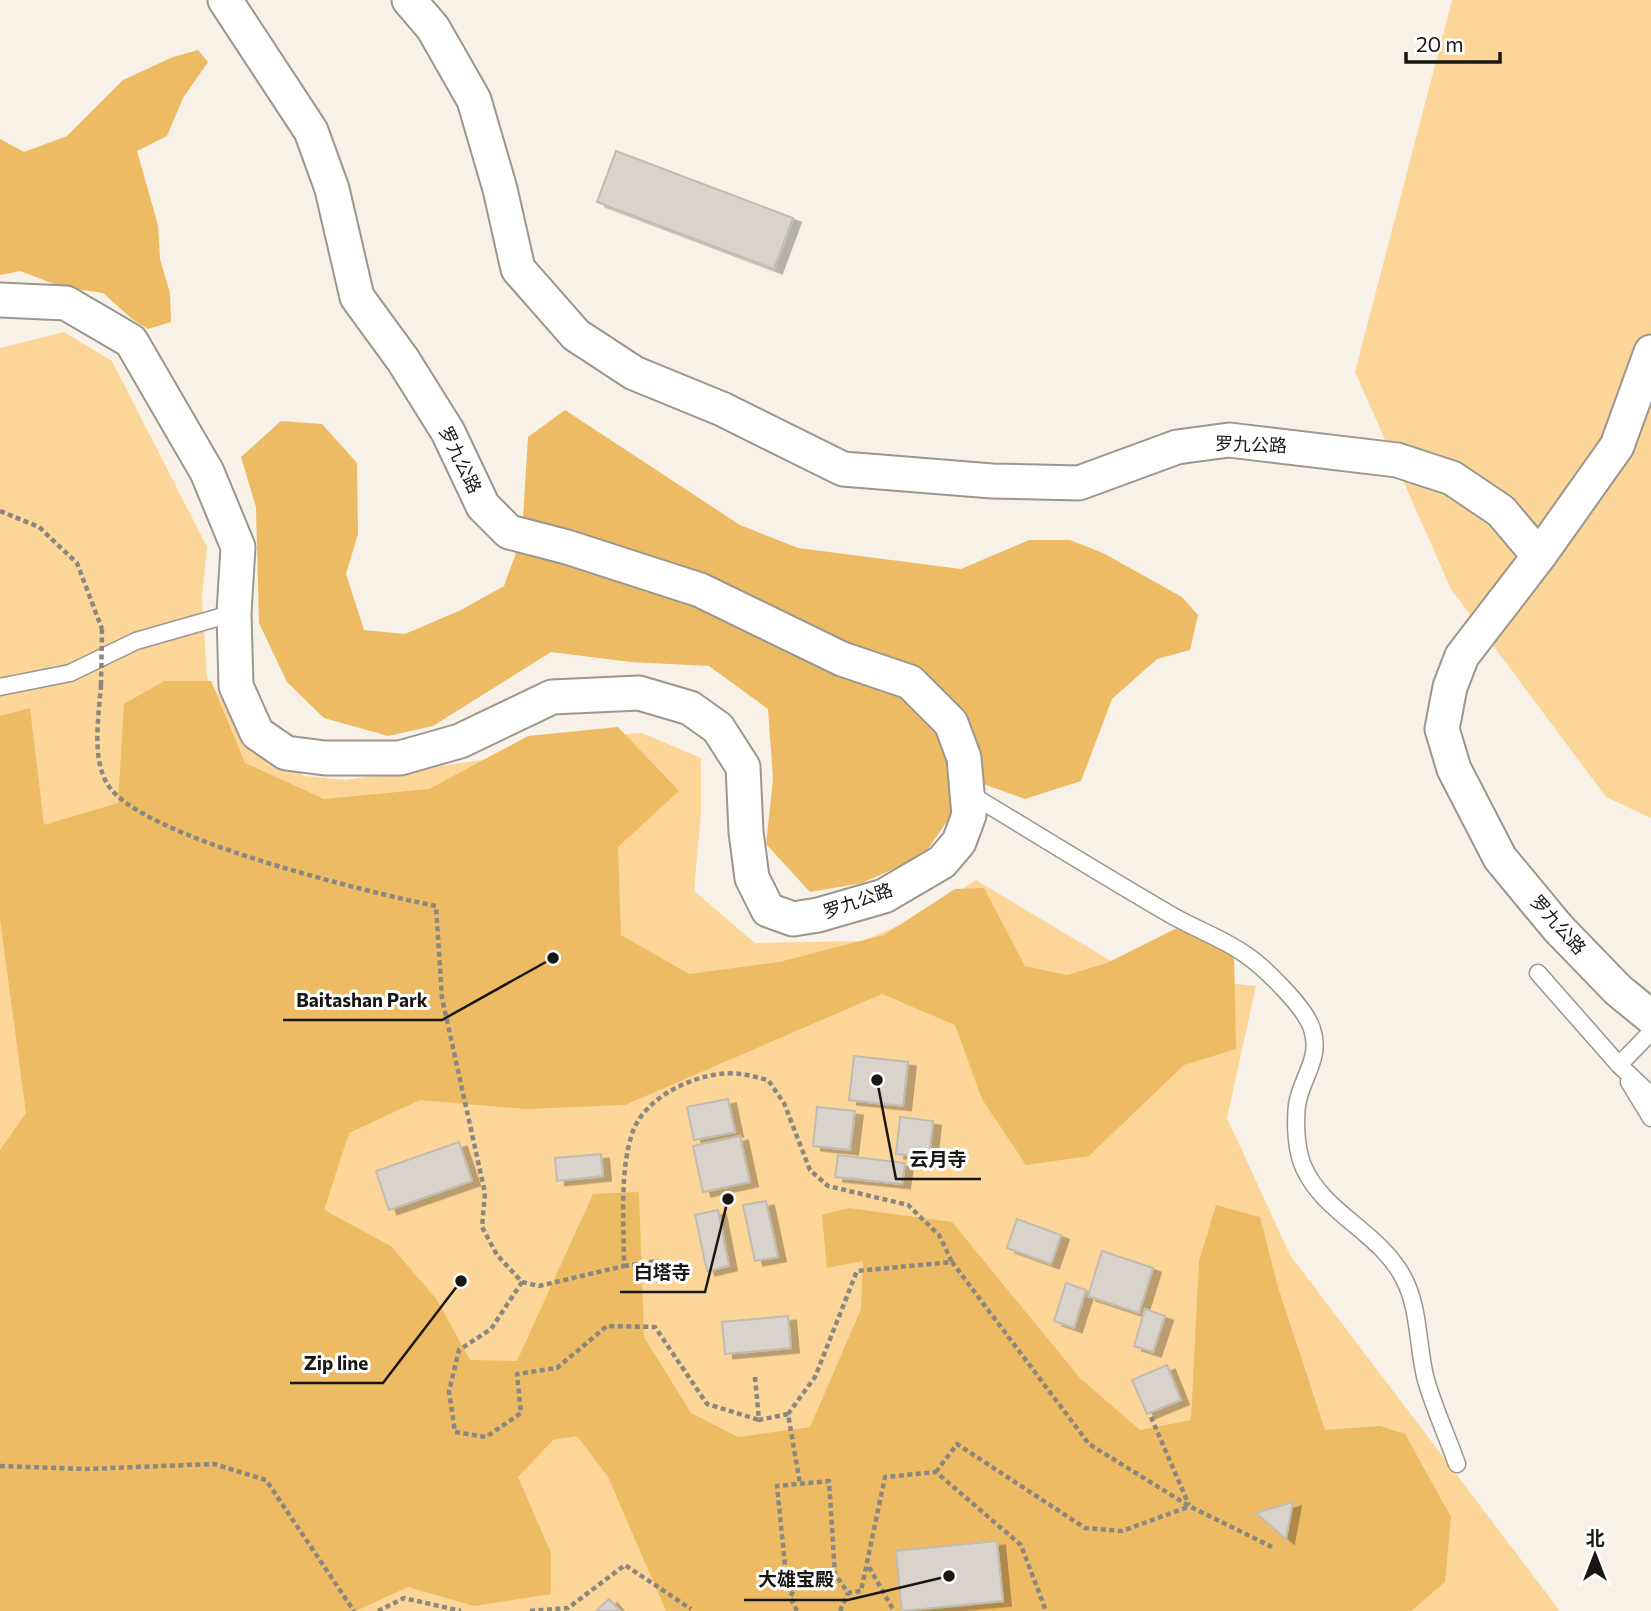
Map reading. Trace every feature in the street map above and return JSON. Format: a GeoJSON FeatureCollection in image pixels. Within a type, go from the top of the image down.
{"type":"FeatureCollection","features":[{"type":"Feature","properties":{"kind":"street","name":"罗九公路"},"geometry":{"type":"LineString","coordinates":[[0,300],[66,303],[131,341],[206,472],[238,547],[234,613],[236,686],[257,733],[286,753],[325,758],[400,758],[460,741],[552,697],[639,693],[690,708],[718,728],[743,766],[746,832],[752,878],[768,910],[793,919],[884,896],[942,862],[959,842],[969,815],[964,758],[951,723],[910,682],[842,659],[700,590],[509,532],[483,506],[448,432],[403,360],[357,297],[332,189],[311,131],[225,0]]}},
{"type":"Feature","properties":{"kind":"street","name":"罗九公路"},"geometry":{"type":"LineString","coordinates":[[409,0],[433,29],[474,100],[500,189],[518,269],[576,335],[634,373],[722,409],[844,469],[992,481],[1079,483],[1177,447],[1228,440],[1397,460],[1452,478],[1501,511],[1539,556],[1462,656],[1450,687],[1442,729],[1454,769],[1500,858],[1558,929],[1618,990],[1651,1017]]}},
{"type":"Feature","properties":{"kind":"street"},"geometry":{"type":"LineString","coordinates":[[1539,556],[1617,446],[1651,352]]}},
{"type":"Feature","properties":{"kind":"lane"},"geometry":{"type":"LineString","coordinates":[[0,688],[69,673],[136,641],[234,613]]}},
{"type":"Feature","properties":{"kind":"lane"},"geometry":{"type":"LineString","coordinates":[[967,792],[1170,914],[1213,934],[1248,956],[1302,1010],[1312,1027],[1315,1044],[1313,1062],[1297,1104],[1297,1140],[1302,1165],[1311,1183],[1384,1253],[1402,1275],[1413,1303],[1426,1379],[1457,1464]]}},
{"type":"Feature","properties":{"kind":"lane"},"geometry":{"type":"LineString","coordinates":[[1538,973],[1619,1065],[1651,1095]]}},
{"type":"Feature","properties":{"kind":"lane"},"geometry":{"type":"LineString","coordinates":[[1619,1065],[1651,1032]]}},
{"type":"Feature","properties":{"kind":"lane"},"geometry":{"type":"LineString","coordinates":[[1619,1065],[1651,1118]]}},
{"type":"Feature","properties":{"kind":"path"},"geometry":{"type":"LineString","coordinates":[[0,511],[39,527],[77,563],[102,629],[100,763],[108,785],[138,812],[303,875],[356,890],[436,905],[442,998],[485,1193],[482,1227],[497,1255],[522,1282],[539,1286],[658,1261]]}},
{"type":"Feature","properties":{"kind":"path"},"geometry":{"type":"LineString","coordinates":[[624,1266],[625,1182],[633,1131],[648,1107],[669,1090],[696,1079],[739,1073],[768,1080],[784,1103],[810,1170],[828,1186],[908,1205],[939,1235],[953,1262],[1089,1444],[1189,1506],[1272,1548]]}},
{"type":"Feature","properties":{"kind":"path"},"geometry":{"type":"LineString","coordinates":[[522,1282],[491,1329],[459,1350],[449,1391],[455,1432],[486,1437],[521,1413],[517,1374],[557,1368],[607,1326],[655,1327],[707,1404],[759,1420],[788,1414],[815,1377],[858,1271],[953,1262]]}},
{"type":"Feature","properties":{"kind":"path"},"geometry":{"type":"LineString","coordinates":[[755,1377],[759,1420]]}},
{"type":"Feature","properties":{"kind":"path"},"geometry":{"type":"LineString","coordinates":[[788,1414],[800,1484]]}},
{"type":"Feature","properties":{"kind":"path"},"geometry":{"type":"LineString","coordinates":[[1151,1418],[1189,1506]]}},
{"type":"Feature","properties":{"kind":"path"},"geometry":{"type":"LineString","coordinates":[[936,1472],[957,1444],[1085,1528],[1122,1531],[1189,1506]]}},
{"type":"Feature","properties":{"kind":"path"},"geometry":{"type":"LineString","coordinates":[[0,1466],[86,1469],[214,1464],[266,1480],[354,1611]]}},
{"type":"Feature","properties":{"kind":"path"},"geometry":{"type":"LineString","coordinates":[[848,1593],[861,1591],[869,1566],[885,1477],[936,1472],[1021,1545],[1045,1611]]}},
{"type":"Feature","properties":{"kind":"path"},"geometry":{"type":"LineString","coordinates":[[835,1574],[786,1575],[777,1486],[829,1481],[835,1574],[848,1593]]}},
{"type":"Feature","properties":{"kind":"path"},"geometry":{"type":"LineString","coordinates":[[530,1611],[568,1608],[625,1565],[691,1610]]}},
{"type":"Feature","properties":{"kind":"path"},"geometry":{"type":"LineString","coordinates":[[869,1566],[894,1611]]}},
{"type":"Feature","properties":{"kind":"path"},"geometry":{"type":"LineString","coordinates":[[797,1611],[790,1597],[803,1574]]}},
{"type":"Feature","properties":{"kind":"path"},"geometry":{"type":"LineString","coordinates":[[840,1611],[848,1593]]}},
{"type":"Feature","properties":{"kind":"path"},"geometry":{"type":"LineString","coordinates":[[377,1611],[404,1598],[461,1611]]}},
{"type":"Feature","properties":{"kind":"shaded area"},"geometry":{"type":"Polygon","coordinates":[[[1452,0],[1651,0],[1651,818],[1606,797],[1451,589],[1355,372],[1452,0]]]}},
{"type":"Feature","properties":{"kind":"shaded area"},"geometry":{"type":"Polygon","coordinates":[[[198,50],[208,62],[183,98],[167,136],[137,151],[158,225],[160,259],[170,293],[171,322],[148,329],[132,319],[103,293],[62,287],[20,271],[0,275],[0,139],[24,152],[67,136],[123,80],[173,57],[198,50]]]}},
{"type":"Feature","properties":{"kind":"shaded area"},"geometry":{"type":"Polygon","coordinates":[[[64,332],[112,361],[207,547],[202,597],[207,678],[257,749],[304,776],[346,780],[482,760],[557,739],[642,733],[701,758],[701,814],[694,891],[755,943],[862,941],[917,918],[976,880],[1131,973],[1256,986],[1227,1118],[1290,1255],[1560,1611],[0,1611],[0,348],[64,332]]]}},
{"type":"Feature","properties":{"kind":"shaded area"},"geometry":{"type":"Polygon","coordinates":[[[565,410],[740,525],[798,548],[961,569],[1029,540],[1070,540],[1103,553],[1182,597],[1198,615],[1190,650],[1157,659],[1112,699],[1081,781],[1025,799],[975,781],[923,856],[862,883],[810,892],[766,844],[773,779],[768,709],[709,666],[631,662],[551,652],[433,726],[388,736],[324,718],[287,682],[259,623],[256,507],[241,457],[281,421],[322,424],[357,463],[358,534],[346,574],[364,630],[405,634],[461,610],[504,586],[522,536],[528,437],[565,410]]]}},
{"type":"Feature","properties":{"kind":"shaded area"},"geometry":{"type":"Polygon","coordinates":[[[164,681],[211,681],[245,763],[324,799],[429,789],[528,736],[618,727],[679,791],[618,847],[621,935],[689,974],[779,962],[884,935],[955,889],[984,888],[1025,966],[1067,975],[1107,963],[1179,927],[1234,956],[1236,1049],[1184,1065],[1089,1156],[1026,1165],[982,1099],[955,1025],[882,994],[625,1105],[525,1109],[420,1100],[349,1133],[324,1210],[391,1246],[437,1300],[470,1360],[517,1361],[593,1194],[639,1192],[644,1337],[691,1413],[738,1437],[810,1427],[861,1309],[863,1261],[827,1268],[822,1215],[849,1208],[952,1222],[1080,1378],[1140,1430],[1191,1420],[1199,1261],[1216,1205],[1260,1217],[1278,1287],[1325,1430],[1380,1426],[1405,1434],[1451,1517],[1445,1582],[1411,1611],[666,1611],[608,1477],[577,1436],[553,1440],[518,1477],[551,1553],[551,1594],[474,1606],[408,1587],[356,1611],[0,1611],[0,1150],[26,1113],[0,919],[0,716],[30,708],[44,825],[118,803],[124,704],[164,681]]]}},
{"type":"Feature","properties":{"kind":"building"},"geometry":{"type":"Polygon","coordinates":[[[616,151],[793,218],[774,269],[597,202],[616,151]]]}},
{"type":"Feature","properties":{"kind":"building"},"geometry":{"type":"Polygon","coordinates":[[[854,1056],[908,1062],[903,1106],[849,1100],[854,1056]]]}},
{"type":"Feature","properties":{"kind":"building"},"geometry":{"type":"Polygon","coordinates":[[[728,1099],[735,1132],[694,1140],[687,1107],[728,1099]]]}},
{"type":"Feature","properties":{"kind":"building"},"geometry":{"type":"Polygon","coordinates":[[[817,1107],[855,1111],[850,1150],[813,1146],[817,1107]]]}},
{"type":"Feature","properties":{"kind":"building"},"geometry":{"type":"Polygon","coordinates":[[[900,1117],[933,1121],[929,1157],[896,1154],[900,1117]]]}},
{"type":"Feature","properties":{"kind":"building"},"geometry":{"type":"Polygon","coordinates":[[[740,1136],[750,1182],[703,1192],[693,1146],[740,1136]]]}},
{"type":"Feature","properties":{"kind":"building"},"geometry":{"type":"Polygon","coordinates":[[[459,1142],[472,1181],[389,1210],[376,1171],[459,1142]]]}},
{"type":"Feature","properties":{"kind":"building"},"geometry":{"type":"Polygon","coordinates":[[[601,1154],[603,1176],[557,1181],[555,1158],[601,1154]]]}},
{"type":"Feature","properties":{"kind":"building"},"geometry":{"type":"Polygon","coordinates":[[[838,1155],[905,1163],[902,1184],[835,1177],[838,1155]]]}},
{"type":"Feature","properties":{"kind":"building"},"geometry":{"type":"Polygon","coordinates":[[[766,1201],[778,1257],[755,1261],[743,1205],[766,1201]]]}},
{"type":"Feature","properties":{"kind":"building"},"geometry":{"type":"Polygon","coordinates":[[[718,1210],[729,1266],[707,1271],[695,1215],[718,1210]]]}},
{"type":"Feature","properties":{"kind":"building"},"geometry":{"type":"Polygon","coordinates":[[[1017,1219],[1061,1235],[1051,1264],[1007,1248],[1017,1219]]]}},
{"type":"Feature","properties":{"kind":"building"},"geometry":{"type":"Polygon","coordinates":[[[1102,1251],[1153,1268],[1139,1313],[1088,1296],[1102,1251]]]}},
{"type":"Feature","properties":{"kind":"building"},"geometry":{"type":"Polygon","coordinates":[[[1066,1283],[1086,1290],[1074,1328],[1054,1321],[1066,1283]]]}},
{"type":"Feature","properties":{"kind":"building"},"geometry":{"type":"Polygon","coordinates":[[[1145,1309],[1165,1316],[1153,1352],[1134,1346],[1145,1309]]]}},
{"type":"Feature","properties":{"kind":"building"},"geometry":{"type":"Polygon","coordinates":[[[788,1316],[791,1348],[725,1354],[722,1322],[788,1316]]]}},
{"type":"Feature","properties":{"kind":"building"},"geometry":{"type":"Polygon","coordinates":[[[1167,1365],[1181,1400],[1147,1414],[1132,1380],[1167,1365]]]}},
{"type":"Feature","properties":{"kind":"building"},"geometry":{"type":"Polygon","coordinates":[[[1293,1502],[1286,1539],[1256,1513],[1293,1502]]]}},
{"type":"Feature","properties":{"kind":"building"},"geometry":{"type":"Polygon","coordinates":[[[997,1541],[1003,1601],[902,1611],[896,1551],[997,1541]]]}},
{"type":"Feature","properties":{"kind":"building"},"geometry":{"type":"Polygon","coordinates":[[[609,1599],[620,1611],[596,1611],[609,1599]]]}},
{"type":"Feature","properties":{"kind":"place","name":"Baitashan Park"},"geometry":{"type":"Point","coordinates":[553,958]}},
{"type":"Feature","properties":{"kind":"place","name":"云月寺"},"geometry":{"type":"Point","coordinates":[877,1080]}},
{"type":"Feature","properties":{"kind":"place","name":"白塔寺"},"geometry":{"type":"Point","coordinates":[728,1199]}},
{"type":"Feature","properties":{"kind":"place","name":"Zip line"},"geometry":{"type":"Point","coordinates":[461,1281]}},
{"type":"Feature","properties":{"kind":"place","name":"大雄宝殿"},"geometry":{"type":"Point","coordinates":[949,1576]}}]}
